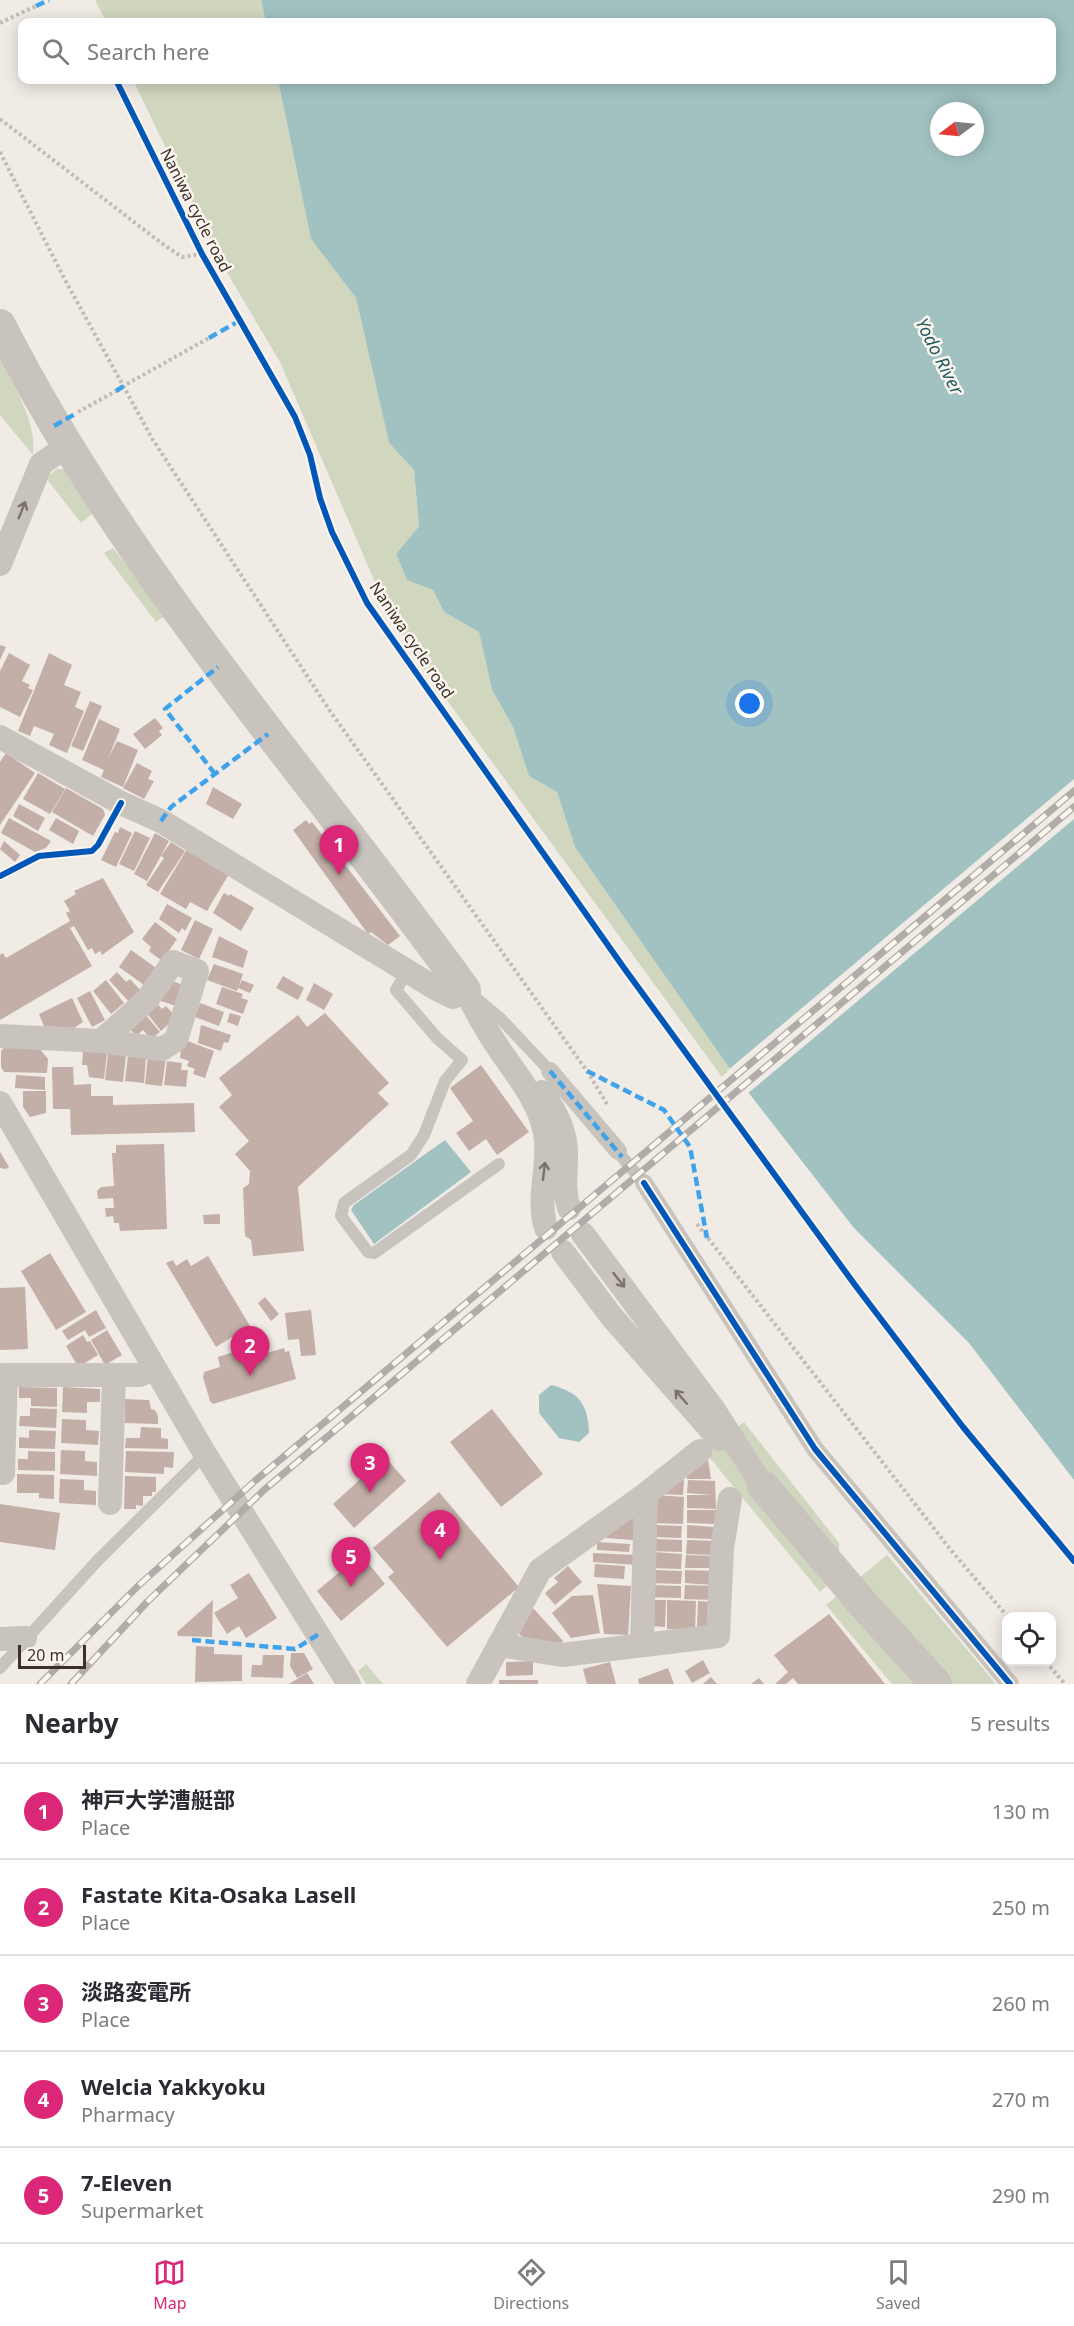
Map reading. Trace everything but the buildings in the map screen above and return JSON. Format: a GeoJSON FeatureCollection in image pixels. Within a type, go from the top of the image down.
{"type":"FeatureCollection","features":[{"type":"Feature","properties":{"kind":"street"},"geometry":{"type":"LineString","coordinates":[[0,325],[45,410],[67,446],[218,667],[465,990],[501,1031],[558,1117],[565,1141],[564,1189],[570,1208]]}},
{"type":"Feature","properties":{"kind":"street"},"geometry":{"type":"LineString","coordinates":[[0,564],[41,464],[67,446]]}},
{"type":"Feature","properties":{"kind":"street"},"geometry":{"type":"LineString","coordinates":[[0,737],[121,803],[161,821],[407,972],[453,997],[465,990]]}},
{"type":"Feature","properties":{"kind":"street"},"geometry":{"type":"LineString","coordinates":[[465,990],[491,1037],[530,1094],[542,1121],[546,1146],[541,1205],[546,1228]]}},
{"type":"Feature","properties":{"kind":"street"},"geometry":{"type":"LineString","coordinates":[[0,1036],[101,1041]]}},
{"type":"Feature","properties":{"kind":"street"},"geometry":{"type":"LineString","coordinates":[[550,1071],[620,1154]]}},
{"type":"Feature","properties":{"kind":"street"},"geometry":{"type":"LineString","coordinates":[[0,1103],[205,1454],[348,1674]]}},
{"type":"Feature","properties":{"kind":"street"},"geometry":{"type":"LineString","coordinates":[[644,1183],[815,1449],[1010,1684]]}},
{"type":"Feature","properties":{"kind":"street"},"geometry":{"type":"LineString","coordinates":[[583,1234],[714,1410],[763,1486]]}},
{"type":"Feature","properties":{"kind":"street"},"geometry":{"type":"LineString","coordinates":[[562,1252],[612,1317],[936,1684]]}},
{"type":"Feature","properties":{"kind":"street"},"geometry":{"type":"LineString","coordinates":[[3,1473],[3,1375],[140,1375],[153,1367]]}},
{"type":"Feature","properties":{"kind":"street"},"geometry":{"type":"LineString","coordinates":[[110,1503],[114,1375]]}},
{"type":"Feature","properties":{"kind":"street"},"geometry":{"type":"LineString","coordinates":[[478,1684],[540,1570],[646,1494],[700,1451]]}},
{"type":"Feature","properties":{"kind":"street"},"geometry":{"type":"LineString","coordinates":[[642,1644],[646,1494]]}},
{"type":"Feature","properties":{"kind":"street"},"geometry":{"type":"LineString","coordinates":[[499,1645],[562,1655],[718,1636],[722,1548],[730,1499]]}},
{"type":"Feature","properties":{"kind":"street"},"geometry":{"type":"LineString","coordinates":[[0,1639],[25,1638]]}},
{"type":"Feature","properties":{"kind":"lane"},"geometry":{"type":"LineString","coordinates":[[407,972],[396,990],[437,1038],[462,1060],[445,1081],[424,1135],[411,1155],[344,1203],[341,1216],[368,1252],[374,1253],[499,1164]]}},
{"type":"Feature","properties":{"kind":"lane"},"geometry":{"type":"LineString","coordinates":[[465,990],[500,1018],[550,1071]]}},
{"type":"Feature","properties":{"kind":"lane"},"geometry":{"type":"LineString","coordinates":[[620,1154],[644,1183]]}},
{"type":"Feature","properties":{"kind":"lane"},"geometry":{"type":"LineString","coordinates":[[0,1668],[97,1561],[205,1454]]}},
{"type":"Feature","properties":{"kind":"path"},"geometry":{"type":"LineString","coordinates":[[0,23],[36,6]]}},
{"type":"Feature","properties":{"kind":"path"},"geometry":{"type":"LineString","coordinates":[[0,119],[182,257],[202,254]]}},
{"type":"Feature","properties":{"kind":"path"},"geometry":{"type":"LineString","coordinates":[[0,152],[64,278],[153,440],[330,711],[587,1071]]}},
{"type":"Feature","properties":{"kind":"path"},"geometry":{"type":"LineString","coordinates":[[128,384],[209,338]]}},
{"type":"Feature","properties":{"kind":"path"},"geometry":{"type":"LineString","coordinates":[[75,414],[116,391]]}},
{"type":"Feature","properties":{"kind":"path"},"geometry":{"type":"LineString","coordinates":[[707,1238],[950,1549],[1003,1612]]}},
{"type":"Feature","properties":{"kind":"path"},"geometry":{"type":"LineString","coordinates":[[1049,1666],[1065,1684]]}},
{"type":"Feature","properties":{"kind":"green space"},"geometry":{"type":"Polygon","coordinates":[[[95,0],[261,0],[265,18],[104,18],[95,0]]]}},
{"type":"Feature","properties":{"kind":"green space"},"geometry":{"type":"Polygon","coordinates":[[[135,84],[279,84],[311,239],[356,298],[389,443],[414,470],[419,526],[396,554],[407,580],[433,590],[444,612],[479,632],[492,690],[513,727],[529,776],[557,792],[575,847],[730,1069],[722,1077],[414,655],[381,596],[280,362],[222,264],[135,84]]]}},
{"type":"Feature","properties":{"kind":"green space"},"geometry":{"type":"Polygon","coordinates":[[[0,359],[28,418],[32,430],[33,455],[0,415],[0,359]]]}},
{"type":"Feature","properties":{"kind":"green space"},"geometry":{"type":"Polygon","coordinates":[[[57,469],[65,469],[93,513],[81,523],[46,478],[57,469]]]}},
{"type":"Feature","properties":{"kind":"green space"},"geometry":{"type":"Polygon","coordinates":[[[113,548],[145,588],[163,617],[156,622],[104,553],[113,548]]]}},
{"type":"Feature","properties":{"kind":"green space"},"geometry":{"type":"Polygon","coordinates":[[[744,1422],[839,1543],[840,1574],[820,1592],[705,1452],[744,1422]]]}},
{"type":"Feature","properties":{"kind":"green space"},"geometry":{"type":"Polygon","coordinates":[[[887,1555],[996,1684],[892,1684],[826,1605],[887,1555]]]}},
{"type":"Feature","properties":{"kind":"green space"},"geometry":{"type":"Polygon","coordinates":[[[366,1664],[383,1684],[366,1684],[358,1671],[366,1664]]]}},
{"type":"Feature","properties":{"kind":"water","name":"Yodo River"},"geometry":{"type":"Polygon","coordinates":[[[261,0],[1074,0],[1074,1480],[969,1343],[854,1228],[730,1069],[575,847],[557,792],[529,776],[513,727],[492,690],[479,632],[444,612],[433,590],[407,580],[396,554],[419,526],[414,470],[389,443],[356,298],[311,239],[279,84],[1056,84],[1056,18],[265,18],[261,0]]]}},
{"type":"Feature","properties":{"kind":"water"},"geometry":{"type":"Polygon","coordinates":[[[445,1140],[471,1172],[374,1244],[351,1210],[354,1205],[445,1140]]]}},
{"type":"Feature","properties":{"kind":"water"},"geometry":{"type":"Polygon","coordinates":[[[551,1385],[569,1391],[584,1407],[589,1433],[579,1442],[559,1438],[539,1413],[539,1395],[551,1385]]]}},
{"type":"Feature","properties":{"kind":"pier"},"geometry":{"type":"Polygon","coordinates":[[[1074,779],[1074,819],[746,1095],[727,1071],[1074,779]]]}},
{"type":"Feature","properties":{"kind":"railway"},"geometry":{"type":"LineString","coordinates":[[40,1684],[138,1586],[256,1480],[1074,791]]}},
{"type":"Feature","properties":{"kind":"railway"},"geometry":{"type":"LineString","coordinates":[[71,1684],[148,1601],[264,1490],[1074,807]]}},
{"type":"Feature","properties":{"kind":"marked path"},"geometry":{"type":"LineString","coordinates":[[36,6],[49,0]]}},
{"type":"Feature","properties":{"kind":"marked path"},"geometry":{"type":"LineString","coordinates":[[209,338],[239,321]]}},
{"type":"Feature","properties":{"kind":"marked path"},"geometry":{"type":"LineString","coordinates":[[116,391],[127,384]]}},
{"type":"Feature","properties":{"kind":"marked path"},"geometry":{"type":"LineString","coordinates":[[54,426],[75,414]]}},
{"type":"Feature","properties":{"kind":"marked path"},"geometry":{"type":"LineString","coordinates":[[215,774],[165,709],[218,667]]}},
{"type":"Feature","properties":{"kind":"marked path"},"geometry":{"type":"LineString","coordinates":[[161,821],[171,807],[268,734]]}},
{"type":"Feature","properties":{"kind":"marked path"},"geometry":{"type":"LineString","coordinates":[[550,1071],[622,1157]]}},
{"type":"Feature","properties":{"kind":"marked path"},"geometry":{"type":"LineString","coordinates":[[587,1071],[664,1110],[690,1147],[707,1238]]}},
{"type":"Feature","properties":{"kind":"marked path"},"geometry":{"type":"LineString","coordinates":[[192,1640],[295,1649],[319,1634]]}},
{"type":"Feature","properties":{"kind":"cycle path","name":"Naniwa cycle road"},"geometry":{"type":"LineString","coordinates":[[118,84],[202,254],[295,417],[310,455],[320,498],[332,532],[367,603],[624,968],[855,1285],[963,1427],[1074,1561]]}},
{"type":"Feature","properties":{"kind":"cycle path"},"geometry":{"type":"LineString","coordinates":[[0,876],[39,856],[92,851],[98,845],[121,803]]}},
{"type":"Feature","properties":{"kind":"cycle path"},"geometry":{"type":"LineString","coordinates":[[644,1183],[815,1449],[1010,1684]]}},
{"type":"Feature","properties":{"kind":"place","name":"神戸大学漕艇部"},"geometry":{"type":"Point","coordinates":[339,875]}},
{"type":"Feature","properties":{"kind":"place","name":"Fastate Kita-Osaka Lasell"},"geometry":{"type":"Point","coordinates":[250,1376]}},
{"type":"Feature","properties":{"kind":"place","name":"淡路変電所"},"geometry":{"type":"Point","coordinates":[370,1493]}},
{"type":"Feature","properties":{"kind":"place","name":"Welcia Yakkyoku"},"geometry":{"type":"Point","coordinates":[440,1560]}},
{"type":"Feature","properties":{"kind":"place","name":"7-Eleven"},"geometry":{"type":"Point","coordinates":[351,1587]}}]}
